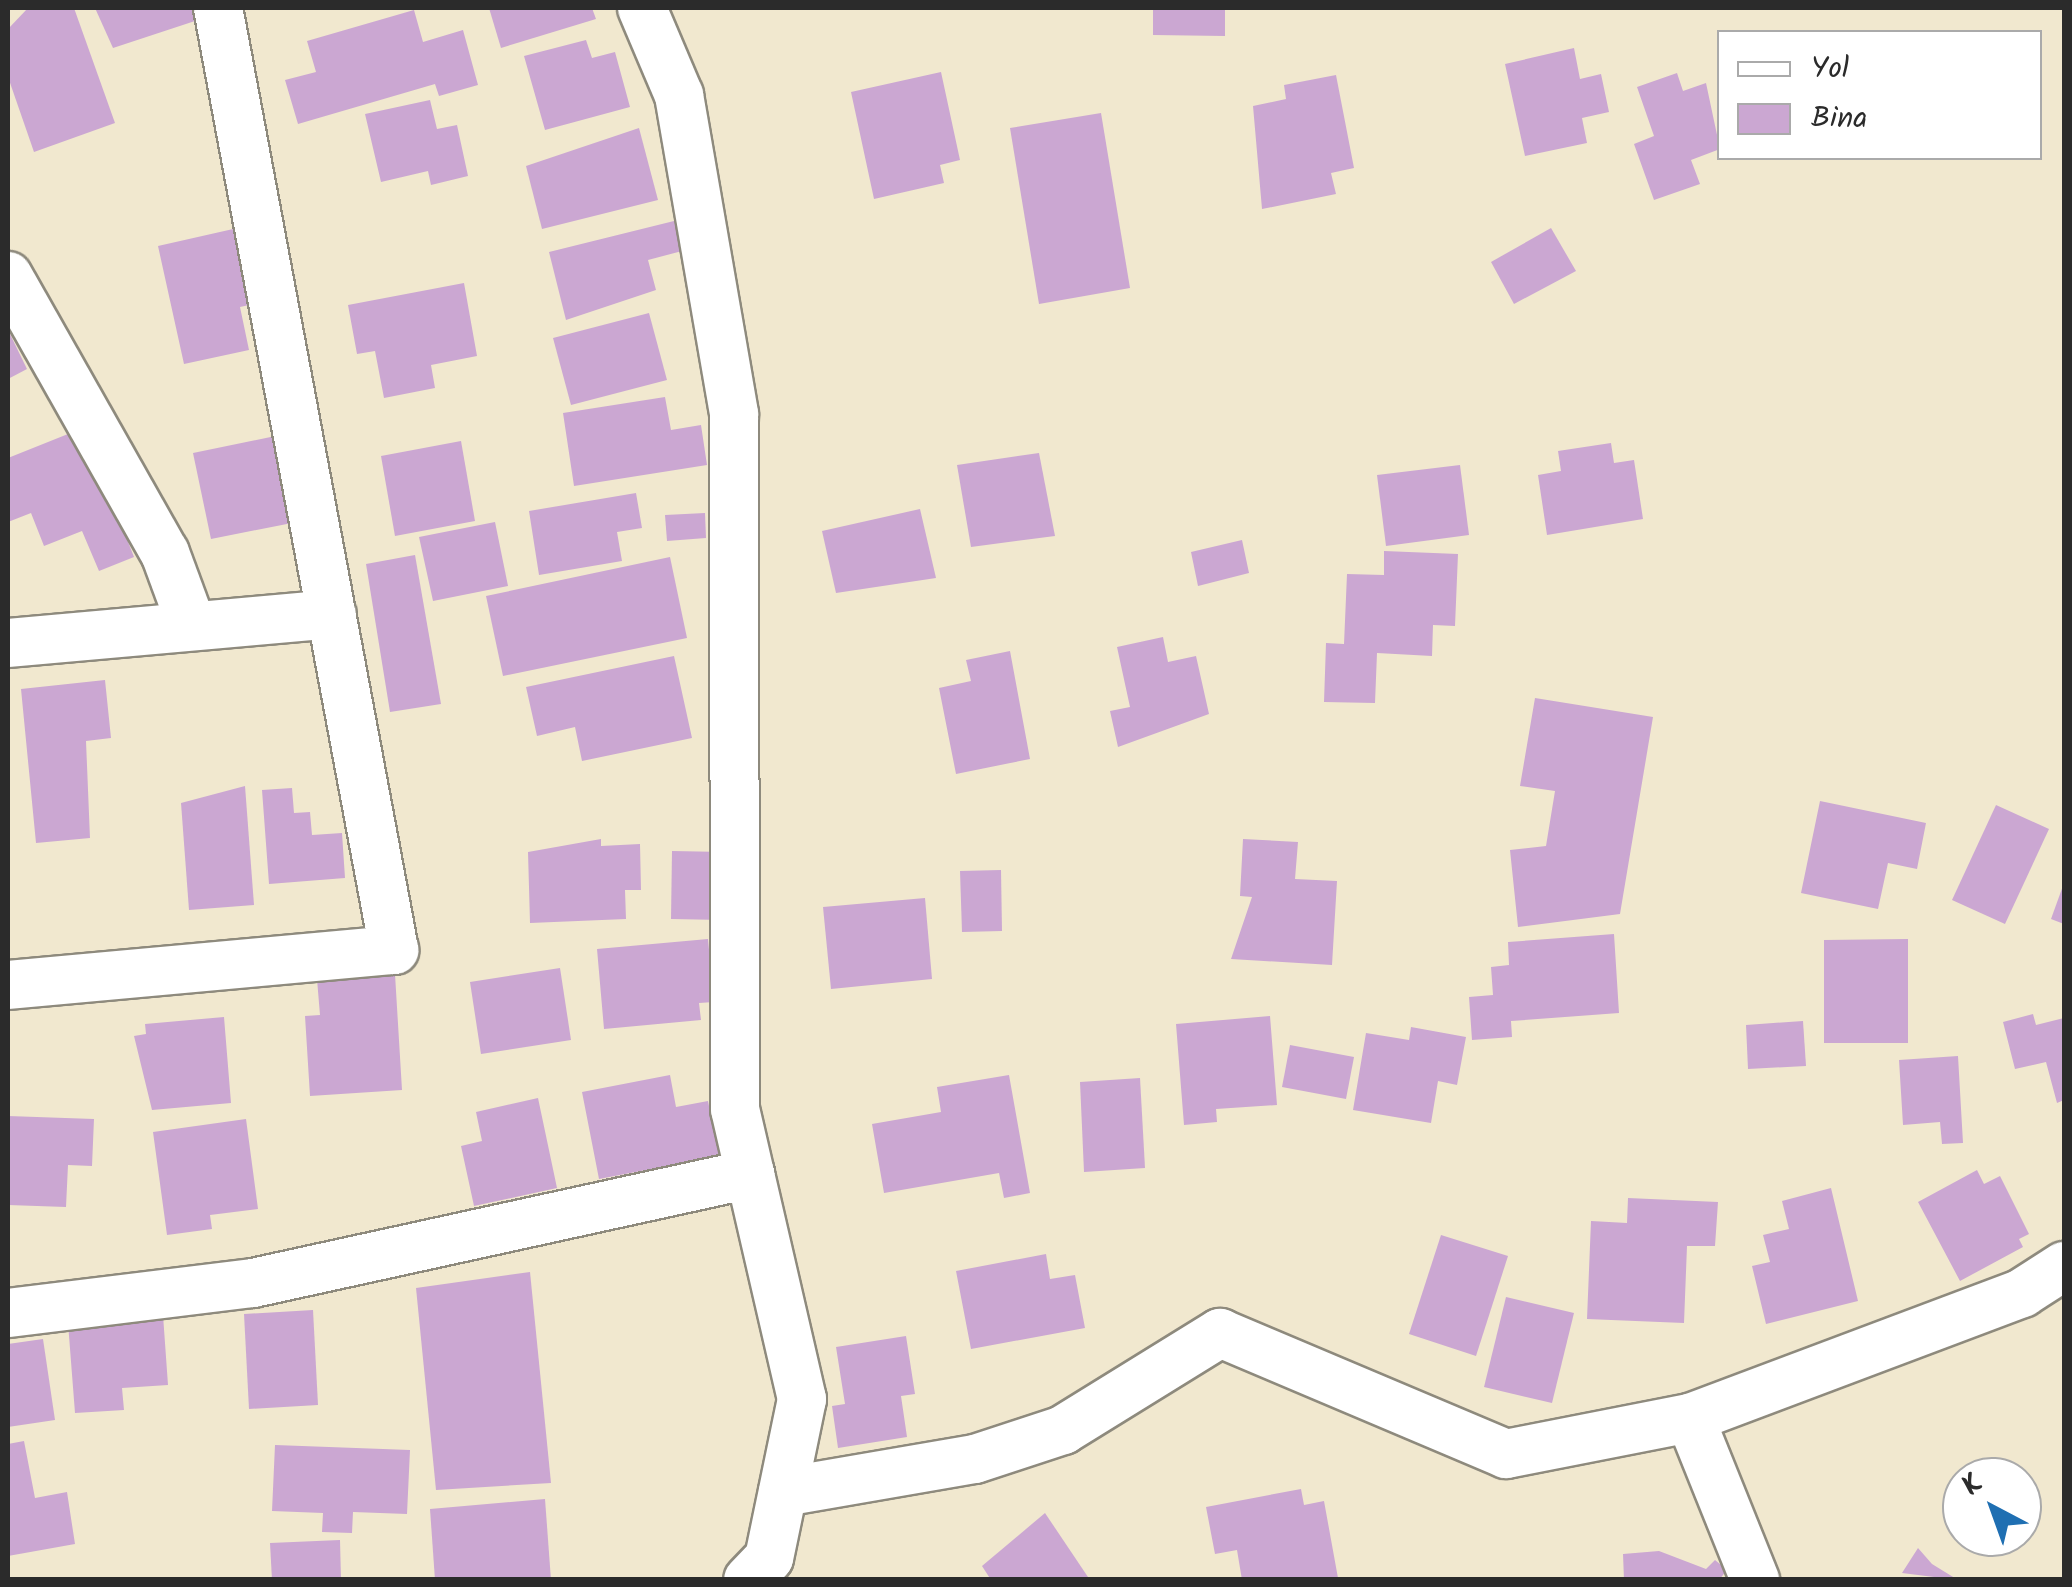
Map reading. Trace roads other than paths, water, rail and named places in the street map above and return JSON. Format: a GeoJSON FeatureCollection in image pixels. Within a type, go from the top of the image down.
{"type":"FeatureCollection","features":[{"type":"Feature","properties":{"kind":"street"},"geometry":{"type":"LineString","coordinates":[[8,986],[394,950],[218,8]]}},
{"type":"Feature","properties":{"kind":"street"},"geometry":{"type":"LineString","coordinates":[[642,8],[679,95],[734,414],[735,1109],[802,1399],[769,1558],[748,1580]]}},
{"type":"Feature","properties":{"kind":"street"},"geometry":{"type":"LineString","coordinates":[[8,276],[165,552],[190,621]]}},
{"type":"Feature","properties":{"kind":"street"},"geometry":{"type":"LineString","coordinates":[[8,643],[190,621],[332,614]]}},
{"type":"Feature","properties":{"kind":"street"},"geometry":{"type":"LineString","coordinates":[[8,1313],[253,1284],[750,1174]]}},
{"type":"Feature","properties":{"kind":"street"},"geometry":{"type":"LineString","coordinates":[[783,1492],[975,1459],[1063,1430],[1220,1333],[1506,1454],[1690,1418],[2022,1293],[2064,1266]]}},
{"type":"Feature","properties":{"kind":"street"},"geometry":{"type":"LineString","coordinates":[[1690,1418],[1755,1580]]}}]}
